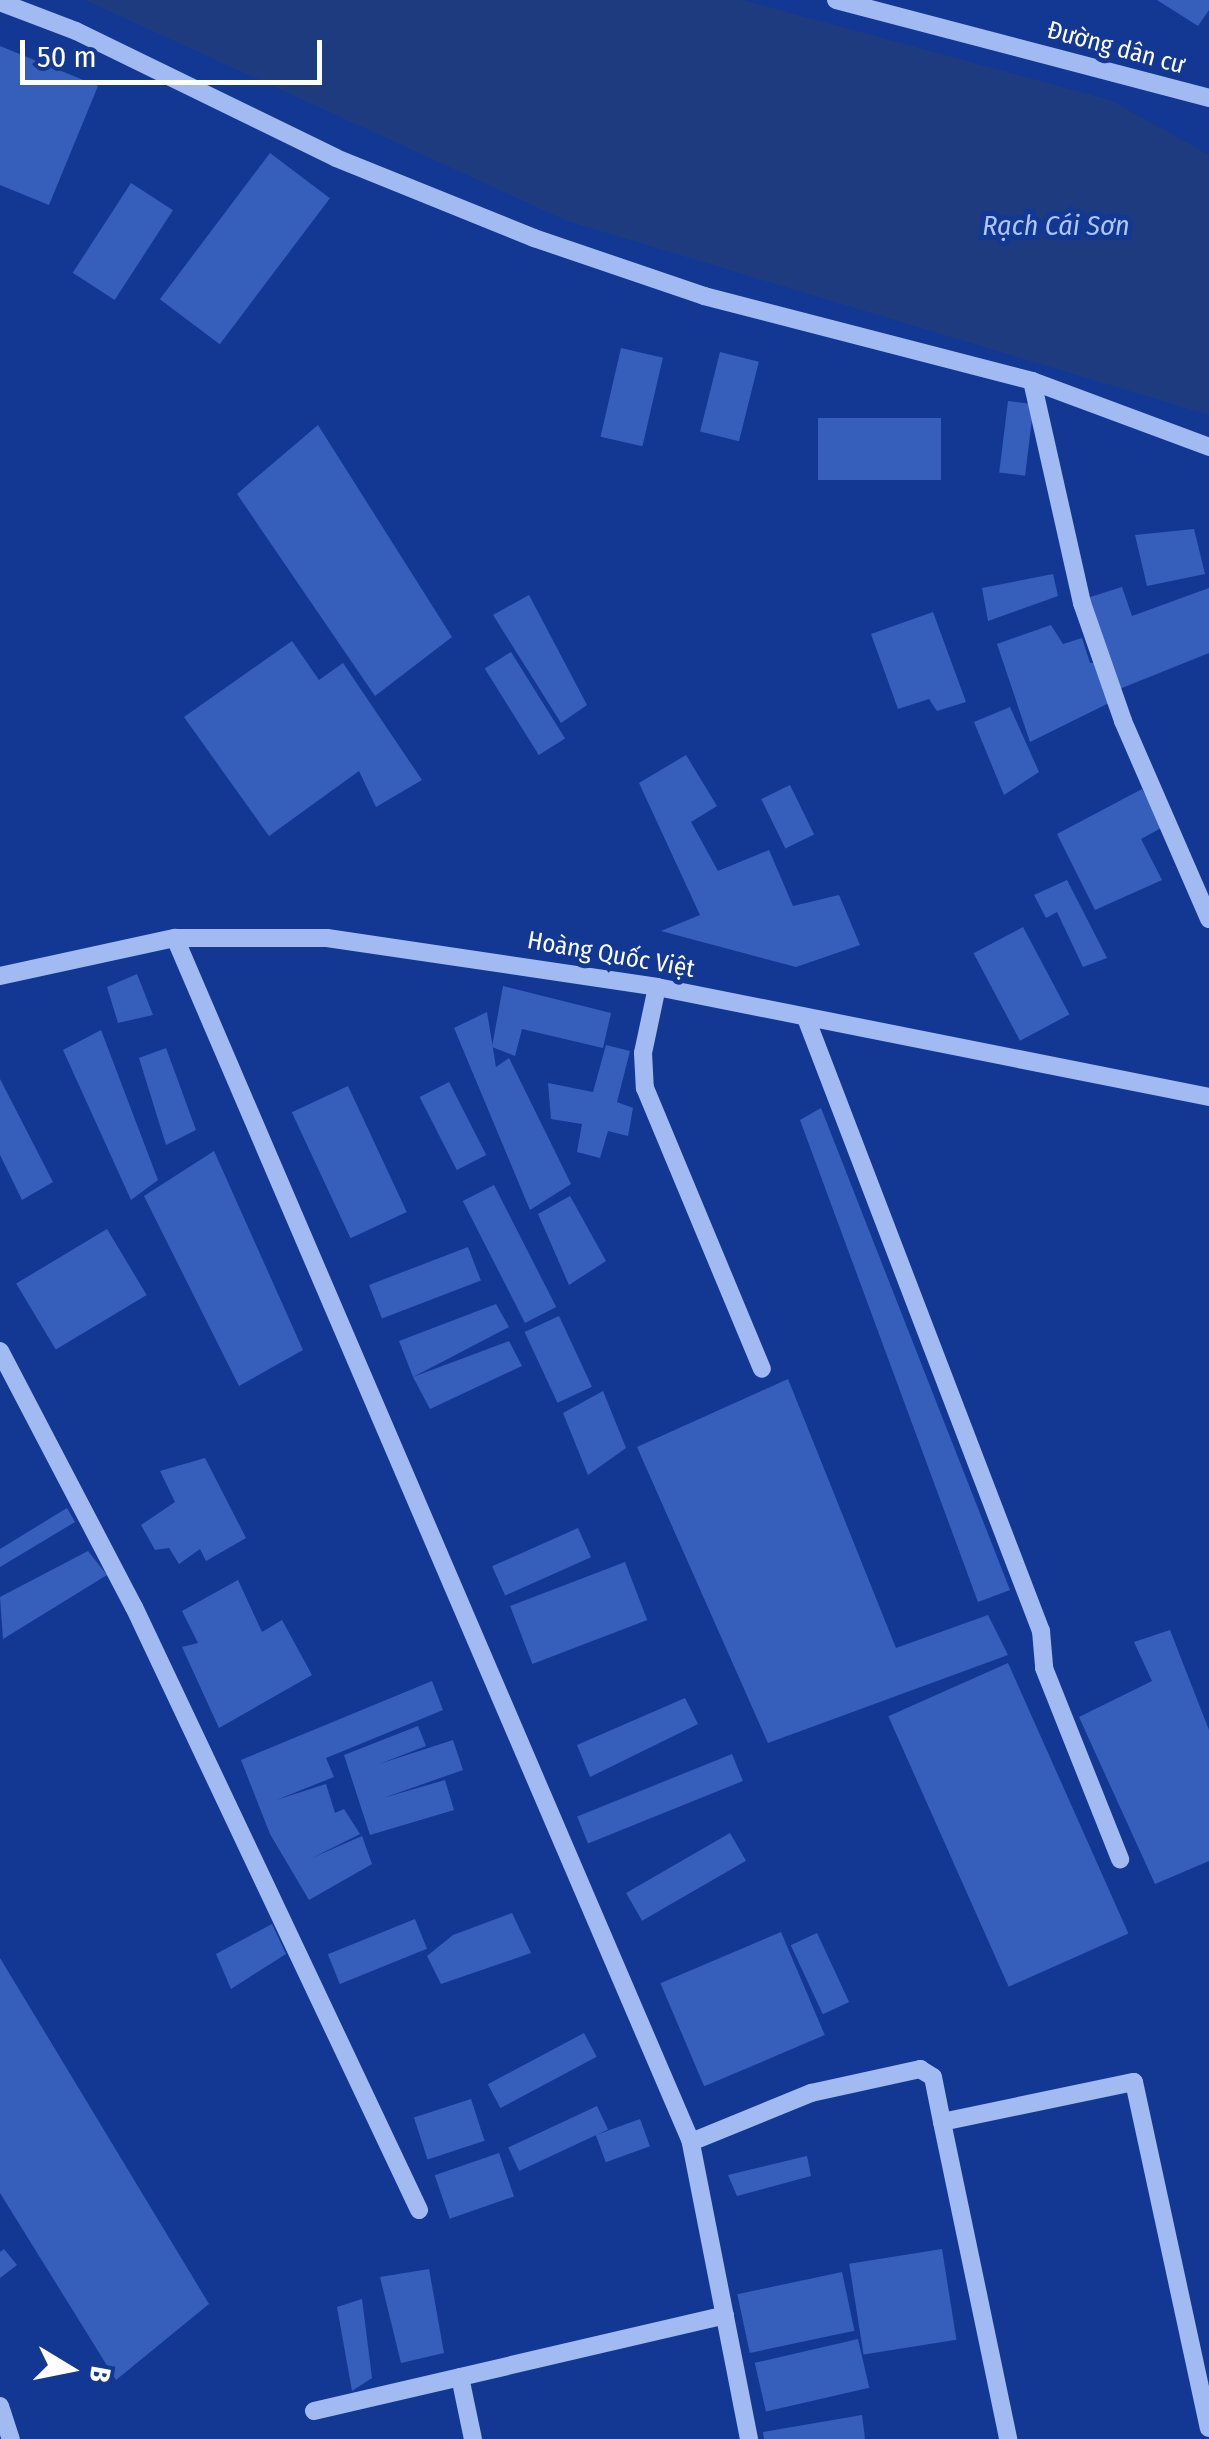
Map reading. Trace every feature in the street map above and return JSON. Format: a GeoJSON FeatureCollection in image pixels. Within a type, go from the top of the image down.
{"type":"FeatureCollection","features":[{"type":"Feature","properties":{"kind":"street","name":"Đường dân cư"},"geometry":{"type":"LineString","coordinates":[[836,0],[1209,98]]}},
{"type":"Feature","properties":{"kind":"street"},"geometry":{"type":"LineString","coordinates":[[0,2],[76,31],[336,158],[534,238],[704,296],[1032,381],[1209,448]]}},
{"type":"Feature","properties":{"kind":"street"},"geometry":{"type":"LineString","coordinates":[[1032,381],[1082,604],[1124,721],[1209,919]]}},
{"type":"Feature","properties":{"kind":"street"},"geometry":{"type":"LineString","coordinates":[[176,938],[691,2142],[749,2439]]}},
{"type":"Feature","properties":{"kind":"street","name":"Hoàng Quốc Việt"},"geometry":{"type":"LineString","coordinates":[[0,976],[176,938],[327,938],[657,987],[1209,1096]]}},
{"type":"Feature","properties":{"kind":"street"},"geometry":{"type":"LineString","coordinates":[[657,987],[643,1053],[645,1088],[762,1369]]}},
{"type":"Feature","properties":{"kind":"street"},"geometry":{"type":"LineString","coordinates":[[806,1018],[1034,1612],[1044,1668],[1120,1858]]}},
{"type":"Feature","properties":{"kind":"street"},"geometry":{"type":"LineString","coordinates":[[0,1351],[134,1606],[419,2210]]}},
{"type":"Feature","properties":{"kind":"street"},"geometry":{"type":"LineString","coordinates":[[691,2142],[811,2093],[920,2070],[934,2076],[1008,2439]]}},
{"type":"Feature","properties":{"kind":"street"},"geometry":{"type":"LineString","coordinates":[[942,2122],[1134,2082],[1209,2428]]}},
{"type":"Feature","properties":{"kind":"street"},"geometry":{"type":"LineString","coordinates":[[314,2411],[726,2315]]}},
{"type":"Feature","properties":{"kind":"street"},"geometry":{"type":"LineString","coordinates":[[460,2377],[473,2439]]}},
{"type":"Feature","properties":{"kind":"street"},"geometry":{"type":"LineString","coordinates":[[0,2406],[11,2439]]}},
{"type":"Feature","properties":{"kind":"water","name":"Rạch Cái Sơn"},"geometry":{"type":"Polygon","coordinates":[[[85,0],[743,0],[1110,100],[1209,155],[1209,415],[567,221],[85,0]]]}},
{"type":"Feature","properties":{"kind":"building"},"geometry":{"type":"Polygon","coordinates":[[[1157,0],[1209,0],[1209,10],[1198,26],[1157,0]]]}},
{"type":"Feature","properties":{"kind":"building"},"geometry":{"type":"Polygon","coordinates":[[[0,46],[98,86],[49,205],[0,185],[0,46]]]}},
{"type":"Feature","properties":{"kind":"building"},"geometry":{"type":"Polygon","coordinates":[[[270,153],[330,198],[220,344],[160,299],[270,153]]]}},
{"type":"Feature","properties":{"kind":"building"},"geometry":{"type":"Polygon","coordinates":[[[131,183],[173,210],[115,300],[73,273],[131,183]]]}},
{"type":"Feature","properties":{"kind":"building"},"geometry":{"type":"Polygon","coordinates":[[[621,348],[663,358],[642,446],[601,437],[621,348]]]}},
{"type":"Feature","properties":{"kind":"building"},"geometry":{"type":"Polygon","coordinates":[[[720,352],[759,362],[739,441],[700,432],[720,352]]]}},
{"type":"Feature","properties":{"kind":"building"},"geometry":{"type":"Polygon","coordinates":[[[1008,401],[1034,404],[1025,476],[999,472],[1008,401]]]}},
{"type":"Feature","properties":{"kind":"building"},"geometry":{"type":"Polygon","coordinates":[[[818,418],[941,418],[941,480],[818,480],[818,418]]]}},
{"type":"Feature","properties":{"kind":"building"},"geometry":{"type":"Polygon","coordinates":[[[318,425],[452,637],[375,696],[237,494],[318,425]]]}},
{"type":"Feature","properties":{"kind":"building"},"geometry":{"type":"Polygon","coordinates":[[[1194,529],[1205,574],[1147,586],[1135,535],[1194,529]]]}},
{"type":"Feature","properties":{"kind":"building"},"geometry":{"type":"Polygon","coordinates":[[[1053,574],[1058,596],[988,621],[982,588],[1053,574]]]}},
{"type":"Feature","properties":{"kind":"building"},"geometry":{"type":"Polygon","coordinates":[[[1122,587],[1132,616],[1209,588],[1209,653],[1117,690],[1087,598],[1122,587]]]}},
{"type":"Feature","properties":{"kind":"building"},"geometry":{"type":"Polygon","coordinates":[[[529,595],[587,705],[561,723],[493,615],[529,595]]]}},
{"type":"Feature","properties":{"kind":"building"},"geometry":{"type":"Polygon","coordinates":[[[933,612],[966,702],[937,711],[929,699],[898,709],[871,634],[933,612]]]}},
{"type":"Feature","properties":{"kind":"building"},"geometry":{"type":"Polygon","coordinates":[[[1051,625],[1063,644],[1082,638],[1090,663],[1101,662],[1109,703],[1030,742],[997,644],[1051,625]]]}},
{"type":"Feature","properties":{"kind":"building"},"geometry":{"type":"Polygon","coordinates":[[[292,641],[319,680],[343,663],[422,780],[376,807],[359,771],[269,836],[184,717],[292,641]]]}},
{"type":"Feature","properties":{"kind":"building"},"geometry":{"type":"Polygon","coordinates":[[[511,652],[565,739],[539,755],[485,668],[511,652]]]}},
{"type":"Feature","properties":{"kind":"building"},"geometry":{"type":"Polygon","coordinates":[[[1010,707],[1039,772],[1004,795],[974,722],[1010,707]]]}},
{"type":"Feature","properties":{"kind":"building"},"geometry":{"type":"Polygon","coordinates":[[[686,755],[717,806],[691,822],[718,871],[769,850],[793,906],[839,895],[860,945],[796,967],[661,931],[700,915],[639,783],[686,755]]]}},
{"type":"Feature","properties":{"kind":"building"},"geometry":{"type":"Polygon","coordinates":[[[790,785],[814,834],[785,848],[761,799],[790,785]]]}},
{"type":"Feature","properties":{"kind":"building"},"geometry":{"type":"Polygon","coordinates":[[[1142,789],[1163,827],[1141,839],[1162,880],[1095,910],[1057,834],[1142,789]]]}},
{"type":"Feature","properties":{"kind":"building"},"geometry":{"type":"Polygon","coordinates":[[[1067,880],[1107,958],[1083,967],[1057,912],[1046,918],[1034,895],[1067,880]]]}},
{"type":"Feature","properties":{"kind":"building"},"geometry":{"type":"Polygon","coordinates":[[[1023,927],[1069,1014],[1020,1041],[974,953],[1023,927]]]}},
{"type":"Feature","properties":{"kind":"building"},"geometry":{"type":"Polygon","coordinates":[[[137,974],[153,1015],[118,1023],[107,987],[137,974]]]}},
{"type":"Feature","properties":{"kind":"building"},"geometry":{"type":"Polygon","coordinates":[[[503,986],[611,1013],[603,1048],[522,1029],[515,1056],[492,1047],[503,986]]]}},
{"type":"Feature","properties":{"kind":"building"},"geometry":{"type":"Polygon","coordinates":[[[487,1012],[496,1067],[509,1058],[571,1184],[530,1210],[454,1028],[487,1012]]]}},
{"type":"Feature","properties":{"kind":"building"},"geometry":{"type":"Polygon","coordinates":[[[101,1030],[158,1180],[131,1200],[63,1050],[101,1030]]]}},
{"type":"Feature","properties":{"kind":"building"},"geometry":{"type":"Polygon","coordinates":[[[606,1045],[630,1051],[617,1102],[633,1108],[628,1136],[608,1131],[600,1158],[577,1152],[582,1124],[551,1119],[548,1083],[593,1092],[606,1045]]]}},
{"type":"Feature","properties":{"kind":"building"},"geometry":{"type":"Polygon","coordinates":[[[166,1048],[196,1130],[166,1145],[139,1058],[166,1048]]]}},
{"type":"Feature","properties":{"kind":"building"},"geometry":{"type":"Polygon","coordinates":[[[0,1079],[53,1182],[22,1200],[0,1155],[0,1079]]]}},
{"type":"Feature","properties":{"kind":"building"},"geometry":{"type":"Polygon","coordinates":[[[449,1082],[486,1155],[457,1170],[420,1097],[449,1082]]]}},
{"type":"Feature","properties":{"kind":"building"},"geometry":{"type":"Polygon","coordinates":[[[348,1086],[407,1212],[351,1238],[292,1112],[348,1086]]]}},
{"type":"Feature","properties":{"kind":"building"},"geometry":{"type":"Polygon","coordinates":[[[821,1108],[1010,1590],[978,1602],[800,1120],[821,1108]]]}},
{"type":"Feature","properties":{"kind":"building"},"geometry":{"type":"Polygon","coordinates":[[[214,1151],[303,1350],[239,1386],[144,1196],[214,1151]]]}},
{"type":"Feature","properties":{"kind":"building"},"geometry":{"type":"Polygon","coordinates":[[[494,1185],[556,1307],[525,1323],[463,1201],[494,1185]]]}},
{"type":"Feature","properties":{"kind":"building"},"geometry":{"type":"Polygon","coordinates":[[[570,1196],[606,1261],[569,1285],[538,1214],[570,1196]]]}},
{"type":"Feature","properties":{"kind":"building"},"geometry":{"type":"Polygon","coordinates":[[[107,1229],[147,1295],[56,1350],[16,1284],[107,1229]]]}},
{"type":"Feature","properties":{"kind":"building"},"geometry":{"type":"Polygon","coordinates":[[[468,1247],[481,1281],[382,1319],[369,1285],[468,1247]]]}},
{"type":"Feature","properties":{"kind":"building"},"geometry":{"type":"Polygon","coordinates":[[[496,1304],[509,1327],[413,1377],[399,1341],[496,1304]]]}},
{"type":"Feature","properties":{"kind":"building"},"geometry":{"type":"Polygon","coordinates":[[[559,1316],[592,1387],[558,1403],[525,1332],[559,1316]]]}},
{"type":"Feature","properties":{"kind":"building"},"geometry":{"type":"Polygon","coordinates":[[[509,1341],[522,1366],[430,1409],[413,1377],[509,1341]]]}},
{"type":"Feature","properties":{"kind":"building"},"geometry":{"type":"Polygon","coordinates":[[[788,1379],[896,1648],[988,1615],[1008,1655],[768,1743],[637,1447],[788,1379]]]}},
{"type":"Feature","properties":{"kind":"building"},"geometry":{"type":"Polygon","coordinates":[[[603,1391],[626,1448],[588,1475],[563,1413],[603,1391]]]}},
{"type":"Feature","properties":{"kind":"building"},"geometry":{"type":"Polygon","coordinates":[[[205,1458],[246,1538],[206,1561],[200,1549],[179,1564],[169,1548],[155,1550],[141,1525],[175,1502],[160,1471],[205,1458]]]}},
{"type":"Feature","properties":{"kind":"building"},"geometry":{"type":"Polygon","coordinates":[[[67,1508],[75,1522],[0,1567],[0,1549],[67,1508]]]}},
{"type":"Feature","properties":{"kind":"building"},"geometry":{"type":"Polygon","coordinates":[[[578,1528],[591,1557],[505,1595],[492,1566],[578,1528]]]}},
{"type":"Feature","properties":{"kind":"building"},"geometry":{"type":"Polygon","coordinates":[[[88,1551],[107,1575],[3,1639],[0,1597],[88,1551]]]}},
{"type":"Feature","properties":{"kind":"building"},"geometry":{"type":"Polygon","coordinates":[[[625,1562],[647,1620],[532,1664],[510,1606],[625,1562]]]}},
{"type":"Feature","properties":{"kind":"building"},"geometry":{"type":"Polygon","coordinates":[[[238,1580],[262,1632],[282,1620],[312,1675],[219,1728],[182,1647],[198,1643],[182,1611],[238,1580]]]}},
{"type":"Feature","properties":{"kind":"building"},"geometry":{"type":"Polygon","coordinates":[[[1170,1630],[1209,1730],[1209,1861],[1155,1884],[1079,1717],[1152,1681],[1134,1642],[1170,1630]]]}},
{"type":"Feature","properties":{"kind":"building"},"geometry":{"type":"Polygon","coordinates":[[[1008,1663],[1128,1933],[1009,1987],[888,1716],[1008,1663]]]}},
{"type":"Feature","properties":{"kind":"building"},"geometry":{"type":"Polygon","coordinates":[[[432,1681],[443,1710],[326,1758],[334,1777],[276,1800],[326,1784],[335,1813],[344,1809],[360,1834],[312,1858],[362,1836],[372,1864],[309,1900],[270,1834],[241,1760],[432,1681]]]}},
{"type":"Feature","properties":{"kind":"building"},"geometry":{"type":"Polygon","coordinates":[[[685,1698],[698,1724],[590,1777],[577,1745],[685,1698]]]}},
{"type":"Feature","properties":{"kind":"building"},"geometry":{"type":"Polygon","coordinates":[[[418,1726],[426,1746],[379,1764],[453,1740],[463,1770],[383,1798],[445,1780],[454,1810],[370,1835],[344,1755],[418,1726]]]}},
{"type":"Feature","properties":{"kind":"building"},"geometry":{"type":"Polygon","coordinates":[[[732,1754],[743,1781],[588,1843],[577,1817],[732,1754]]]}},
{"type":"Feature","properties":{"kind":"building"},"geometry":{"type":"Polygon","coordinates":[[[730,1833],[746,1861],[642,1921],[626,1893],[730,1833]]]}},
{"type":"Feature","properties":{"kind":"building"},"geometry":{"type":"Polygon","coordinates":[[[512,1913],[531,1953],[441,1984],[427,1956],[453,1935],[512,1913]]]}},
{"type":"Feature","properties":{"kind":"building"},"geometry":{"type":"Polygon","coordinates":[[[415,1919],[427,1949],[340,1984],[328,1954],[415,1919]]]}},
{"type":"Feature","properties":{"kind":"building"},"geometry":{"type":"Polygon","coordinates":[[[272,1924],[286,1954],[231,1989],[216,1954],[272,1924]]]}},
{"type":"Feature","properties":{"kind":"building"},"geometry":{"type":"Polygon","coordinates":[[[781,1932],[825,2035],[704,2086],[660,1983],[781,1932]]]}},
{"type":"Feature","properties":{"kind":"building"},"geometry":{"type":"Polygon","coordinates":[[[817,1933],[849,2002],[823,2014],[791,1945],[817,1933]]]}},
{"type":"Feature","properties":{"kind":"building"},"geometry":{"type":"Polygon","coordinates":[[[0,1958],[209,2304],[116,2380],[0,2193],[0,1958]]]}},
{"type":"Feature","properties":{"kind":"building"},"geometry":{"type":"Polygon","coordinates":[[[584,2033],[597,2057],[500,2108],[488,2084],[584,2033]]]}},
{"type":"Feature","properties":{"kind":"building"},"geometry":{"type":"Polygon","coordinates":[[[471,2099],[485,2141],[428,2159],[414,2118],[471,2099]]]}},
{"type":"Feature","properties":{"kind":"building"},"geometry":{"type":"Polygon","coordinates":[[[597,2106],[608,2130],[519,2171],[508,2147],[597,2106]]]}},
{"type":"Feature","properties":{"kind":"building"},"geometry":{"type":"Polygon","coordinates":[[[640,2119],[650,2146],[606,2162],[596,2135],[640,2119]]]}},
{"type":"Feature","properties":{"kind":"building"},"geometry":{"type":"Polygon","coordinates":[[[499,2153],[514,2196],[450,2219],[435,2175],[499,2153]]]}},
{"type":"Feature","properties":{"kind":"building"},"geometry":{"type":"Polygon","coordinates":[[[807,2156],[811,2176],[737,2196],[728,2175],[807,2156]]]}},
{"type":"Feature","properties":{"kind":"building"},"geometry":{"type":"Polygon","coordinates":[[[4,2249],[17,2265],[0,2278],[0,2252],[4,2249]]]}},
{"type":"Feature","properties":{"kind":"building"},"geometry":{"type":"Polygon","coordinates":[[[942,2249],[956,2340],[864,2355],[849,2264],[942,2249]]]}},
{"type":"Feature","properties":{"kind":"building"},"geometry":{"type":"Polygon","coordinates":[[[429,2269],[444,2353],[401,2363],[380,2277],[429,2269]]]}},
{"type":"Feature","properties":{"kind":"building"},"geometry":{"type":"Polygon","coordinates":[[[842,2272],[854,2331],[750,2353],[737,2294],[842,2272]]]}},
{"type":"Feature","properties":{"kind":"building"},"geometry":{"type":"Polygon","coordinates":[[[362,2299],[372,2378],[352,2391],[337,2307],[362,2299]]]}},
{"type":"Feature","properties":{"kind":"building"},"geometry":{"type":"Polygon","coordinates":[[[858,2339],[869,2388],[766,2412],[755,2363],[858,2339]]]}},
{"type":"Feature","properties":{"kind":"building"},"geometry":{"type":"Polygon","coordinates":[[[862,2415],[865,2439],[764,2439],[763,2432],[862,2415]]]}}]}
